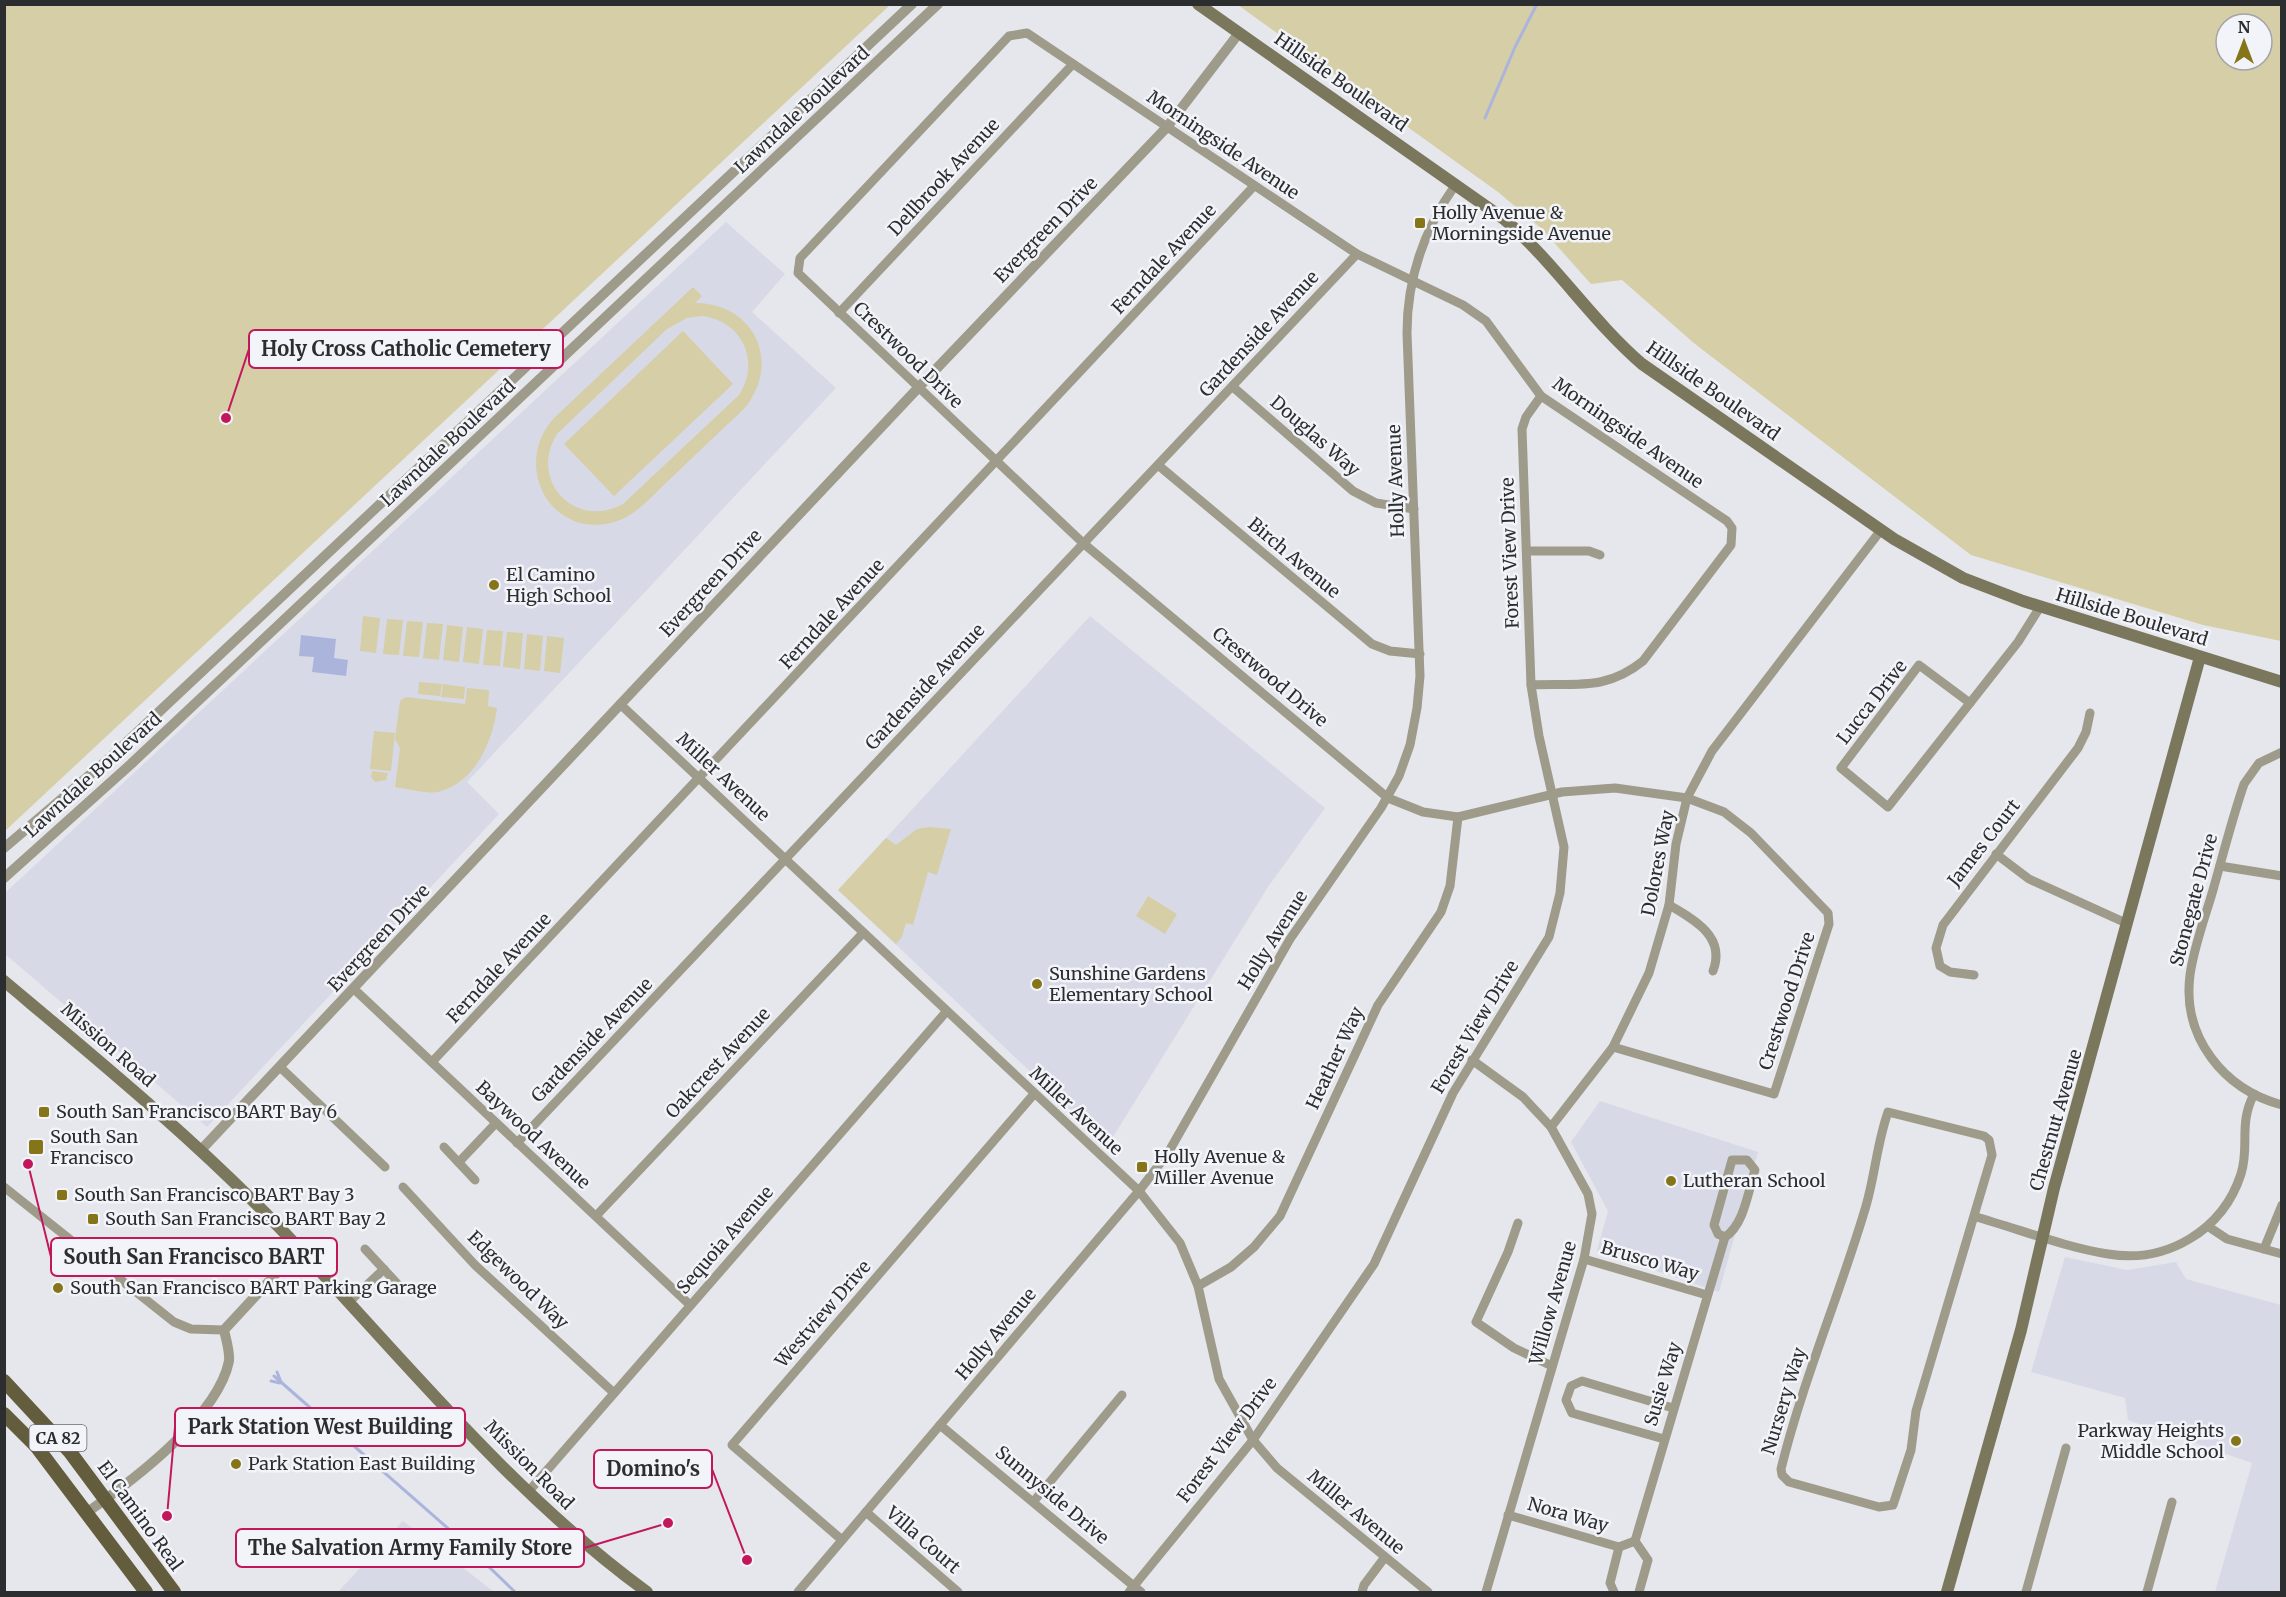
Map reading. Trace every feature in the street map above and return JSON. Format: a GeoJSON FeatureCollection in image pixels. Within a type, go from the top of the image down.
{"type":"FeatureCollection","features":[{"type":"Feature","properties":{"kind":"main road","name":"Hillside Boulevard"},"geometry":{"type":"LineString","coordinates":[[1197,4],[1456,184],[1524,237],[1604,328],[1642,364],[1921,556],[1963,578],[2040,607],[2282,682]]}},
{"type":"Feature","properties":{"kind":"main road","name":"Chestnut Avenue"},"geometry":{"type":"LineString","coordinates":[[1947,1593],[2022,1330],[2044,1236],[2126,923],[2200,657]]}},
{"type":"Feature","properties":{"kind":"main road","name":"Mission Road"},"geometry":{"type":"LineString","coordinates":[[4,981],[201,1150],[299,1249],[529,1491],[595,1552],[647,1593]]}},
{"type":"Feature","properties":{"kind":"main road","name":"El Camino Real"},"geometry":{"type":"LineString","coordinates":[[4,1381],[48,1426],[106,1499],[174,1593]]}},
{"type":"Feature","properties":{"kind":"main road","name":"CA 82"},"geometry":{"type":"LineString","coordinates":[[4,1414],[36,1446],[146,1593]]}},
{"type":"Feature","properties":{"kind":"street","name":"Lawndale Boulevard"},"geometry":{"type":"LineString","coordinates":[[4,848],[112,756],[912,4]]}},
{"type":"Feature","properties":{"kind":"street","name":"Lawndale Boulevard"},"geometry":{"type":"LineString","coordinates":[[4,878],[140,756],[938,4]]}},
{"type":"Feature","properties":{"kind":"street","name":"Crestwood Drive"},"geometry":{"type":"LineString","coordinates":[[1073,64],[1027,33],[1009,36],[800,258],[798,273],[1083,543],[1388,798],[1423,812],[1458,817],[1551,793],[1615,788],[1687,798],[1724,812],[1751,833],[1823,905],[1828,913],[1829,924],[1774,1094],[1613,1047]]}},
{"type":"Feature","properties":{"kind":"street","name":"Evergreen Drive"},"geometry":{"type":"LineString","coordinates":[[201,1150],[918,388],[1167,127],[1239,33]]}},
{"type":"Feature","properties":{"kind":"street","name":"Morningside Avenue"},"geometry":{"type":"LineString","coordinates":[[1073,64],[1357,254],[1463,305],[1485,321],[1541,396],[1727,521],[1732,538],[1731,545],[1643,661],[1625,675],[1608,682],[1531,685]]}},
{"type":"Feature","properties":{"kind":"street","name":"Dellbrook Avenue"},"geometry":{"type":"LineString","coordinates":[[839,313],[1073,64]]}},
{"type":"Feature","properties":{"kind":"street","name":"Holly Avenue"},"geometry":{"type":"LineString","coordinates":[[798,1593],[1139,1191],[1168,1153],[1286,945],[1388,798],[1403,766],[1413,732],[1420,686],[1407,321],[1412,280],[1430,228],[1456,184]]}},
{"type":"Feature","properties":{"kind":"street","name":"Ferndale Avenue"},"geometry":{"type":"LineString","coordinates":[[432,1062],[1254,186]]}},
{"type":"Feature","properties":{"kind":"street","name":"Gardenside Avenue"},"geometry":{"type":"LineString","coordinates":[[517,1143],[1357,254]]}},
{"type":"Feature","properties":{"kind":"street","name":"Douglas Way"},"geometry":{"type":"LineString","coordinates":[[1233,387],[1353,491],[1376,503],[1414,509]]}},
{"type":"Feature","properties":{"kind":"street","name":"Forest View Drive"},"geometry":{"type":"LineString","coordinates":[[1135,1591],[1253,1440],[1374,1264],[1453,1093],[1549,937],[1560,893],[1564,847],[1551,793],[1531,685],[1522,429],[1526,417],[1541,396]]}},
{"type":"Feature","properties":{"kind":"street","name":"Birch Avenue"},"geometry":{"type":"LineString","coordinates":[[1158,465],[1372,644],[1390,651],[1420,654]]}},
{"type":"Feature","properties":{"kind":"street","name":"Dolores Way"},"geometry":{"type":"LineString","coordinates":[[1551,1127],[1613,1047],[1649,973],[1669,905],[1676,844],[1687,798],[1712,751],[1881,530]]}},
{"type":"Feature","properties":{"kind":"street"},"geometry":{"type":"LineString","coordinates":[[1527,551],[1589,551],[1600,555]]}},
{"type":"Feature","properties":{"kind":"street","name":"Lucca Drive"},"geometry":{"type":"LineString","coordinates":[[1970,703],[1919,665],[1841,768],[1888,807],[1970,703],[2018,642],[2040,607]]}},
{"type":"Feature","properties":{"kind":"street","name":"Miller Avenue"},"geometry":{"type":"LineString","coordinates":[[620,704],[1139,1191],[1180,1243],[1198,1286],[1219,1379],[1253,1440],[1277,1467],[1428,1593]]}},
{"type":"Feature","properties":{"kind":"street","name":"James Court"},"geometry":{"type":"LineString","coordinates":[[1974,975],[1944,970],[1937,961],[1936,948],[1948,918],[2078,748],[2086,732],[2090,713]]}},
{"type":"Feature","properties":{"kind":"street","name":"Stonegate Drive"},"geometry":{"type":"LineString","coordinates":[[2282,752],[2264,759],[2247,778],[2191,969],[2191,1010],[2198,1035],[2211,1058],[2234,1083],[2282,1105]]}},
{"type":"Feature","properties":{"kind":"street","name":"Heather Way"},"geometry":{"type":"LineString","coordinates":[[1198,1286],[1231,1267],[1254,1247],[1280,1216],[1378,1005],[1441,912],[1450,886],[1458,817]]}},
{"type":"Feature","properties":{"kind":"street"},"geometry":{"type":"LineString","coordinates":[[1996,854],[2029,879],[2126,923]]}},
{"type":"Feature","properties":{"kind":"street"},"geometry":{"type":"LineString","coordinates":[[2220,866],[2268,876],[2282,876]]}},
{"type":"Feature","properties":{"kind":"street"},"geometry":{"type":"LineString","coordinates":[[1669,905],[1694,919],[1715,943],[1718,958],[1713,971]]}},
{"type":"Feature","properties":{"kind":"street","name":"Oakcrest Avenue"},"geometry":{"type":"LineString","coordinates":[[596,1216],[863,933]]}},
{"type":"Feature","properties":{"kind":"street","name":"Baywood Avenue"},"geometry":{"type":"LineString","coordinates":[[354,989],[690,1305]]}},
{"type":"Feature","properties":{"kind":"street","name":"Sequoia Avenue"},"geometry":{"type":"LineString","coordinates":[[529,1491],[946,1011]]}},
{"type":"Feature","properties":{"kind":"street","name":"Willow Avenue"},"geometry":{"type":"LineString","coordinates":[[1472,1060],[1523,1098],[1551,1127],[1590,1204],[1592,1214],[1584,1259],[1486,1593]]}},
{"type":"Feature","properties":{"kind":"street"},"geometry":{"type":"LineString","coordinates":[[280,1067],[386,1167]]}},
{"type":"Feature","properties":{"kind":"street","name":"Westview Drive"},"geometry":{"type":"LineString","coordinates":[[842,1540],[732,1445],[1034,1094]]}},
{"type":"Feature","properties":{"kind":"street"},"geometry":{"type":"LineString","coordinates":[[1976,1216],[2109,1254],[2138,1255],[2181,1245],[2209,1227],[2229,1203],[2242,1172],[2243,1125],[2246,1109],[2254,1094]]}},
{"type":"Feature","properties":{"kind":"street","name":"Nursery Way"},"geometry":{"type":"LineString","coordinates":[[1888,1112],[1984,1136],[1989,1140],[1992,1155],[1976,1216],[1916,1411],[1911,1450],[1893,1505],[1879,1507],[1785,1479],[1782,1475],[1782,1464],[1834,1296],[1866,1205],[1880,1135],[1888,1112]]}},
{"type":"Feature","properties":{"kind":"street"},"geometry":{"type":"LineString","coordinates":[[459,1162],[496,1123]]}},
{"type":"Feature","properties":{"kind":"street"},"geometry":{"type":"LineString","coordinates":[[444,1147],[475,1180]]}},
{"type":"Feature","properties":{"kind":"street","name":"Susie Way"},"geometry":{"type":"LineString","coordinates":[[1635,1541],[1725,1237],[1737,1226],[1755,1170],[1747,1160],[1732,1160],[1727,1173],[1714,1225],[1718,1234],[1725,1237]]}},
{"type":"Feature","properties":{"kind":"street"},"geometry":{"type":"LineString","coordinates":[[4,1186],[174,1322],[191,1329],[224,1330],[299,1249]]}},
{"type":"Feature","properties":{"kind":"street","name":"Edgewood Way"},"geometry":{"type":"LineString","coordinates":[[403,1187],[475,1265],[614,1393]]}},
{"type":"Feature","properties":{"kind":"street"},"geometry":{"type":"LineString","coordinates":[[2264,1249],[2282,1205]]}},
{"type":"Feature","properties":{"kind":"street"},"geometry":{"type":"LineString","coordinates":[[1518,1223],[1508,1252],[1476,1322],[1514,1348],[1552,1366]]}},
{"type":"Feature","properties":{"kind":"street"},"geometry":{"type":"LineString","coordinates":[[2209,1227],[2227,1239],[2282,1254]]}},
{"type":"Feature","properties":{"kind":"street"},"geometry":{"type":"LineString","coordinates":[[365,1249],[404,1291]]}},
{"type":"Feature","properties":{"kind":"street","name":"Brusco Way"},"geometry":{"type":"LineString","coordinates":[[1584,1259],[1707,1294]]}},
{"type":"Feature","properties":{"kind":"street"},"geometry":{"type":"LineString","coordinates":[[349,1302],[384,1269]]}},
{"type":"Feature","properties":{"kind":"street"},"geometry":{"type":"LineString","coordinates":[[86,1513],[166,1451],[216,1389],[224,1378],[229,1359],[224,1330]]}},
{"type":"Feature","properties":{"kind":"street"},"geometry":{"type":"LineString","coordinates":[[1664,1439],[1572,1413],[1566,1400],[1571,1386],[1582,1381],[1673,1408]]}},
{"type":"Feature","properties":{"kind":"street"},"geometry":{"type":"LineString","coordinates":[[1034,1501],[1122,1395]]}},
{"type":"Feature","properties":{"kind":"street","name":"Sunnyside Drive"},"geometry":{"type":"LineString","coordinates":[[940,1425],[1034,1501],[1135,1591]]}},
{"type":"Feature","properties":{"kind":"street"},"geometry":{"type":"LineString","coordinates":[[2026,1593],[2066,1448]]}},
{"type":"Feature","properties":{"kind":"street"},"geometry":{"type":"LineString","coordinates":[[2147,1593],[2172,1502]]}},
{"type":"Feature","properties":{"kind":"street","name":"Villa Court"},"geometry":{"type":"LineString","coordinates":[[866,1512],[958,1593]]}},
{"type":"Feature","properties":{"kind":"street","name":"Nora Way"},"geometry":{"type":"LineString","coordinates":[[1508,1515],[1619,1547]]}},
{"type":"Feature","properties":{"kind":"street"},"geometry":{"type":"LineString","coordinates":[[1614,1593],[1610,1583],[1619,1547],[1635,1541],[1648,1560],[1639,1593]]}},
{"type":"Feature","properties":{"kind":"street"},"geometry":{"type":"LineString","coordinates":[[1362,1593],[1364,1585],[1385,1557]]}},
{"type":"Feature","properties":{"kind":"shaded area"},"geometry":{"type":"Polygon","coordinates":[[[5,4],[890,4],[890,5],[5,831],[5,4]]]}},
{"type":"Feature","properties":{"kind":"shaded area"},"geometry":{"type":"Polygon","coordinates":[[[1238,5],[2281,5],[2281,641],[2203,625],[1971,555],[1695,344],[1622,280],[1591,284],[1542,229],[1498,192],[1238,5]]]}},
{"type":"Feature","properties":{"kind":"shaded area","name":"El Camino High School"},"geometry":{"type":"Polygon","coordinates":[[[726,222],[785,274],[752,312],[836,388],[467,782],[499,814],[207,1127],[5,954],[5,893],[726,222]]]}},
{"type":"Feature","properties":{"kind":"shaded area"},"geometry":{"type":"Polygon","coordinates":[[[693,287],[702,296],[695,303],[716,306],[733,313],[747,325],[756,339],[761,356],[761,374],[755,392],[743,410],[644,504],[620,520],[597,525],[576,522],[559,512],[546,497],[538,479],[536,459],[541,438],[554,418],[693,287]],[[702,316],[687,318],[667,329],[557,434],[550,452],[548,468],[552,484],[573,506],[588,511],[605,510],[623,504],[739,395],[748,369],[748,356],[737,334],[716,319],[702,316]]]}},
{"type":"Feature","properties":{"kind":"shaded area"},"geometry":{"type":"Polygon","coordinates":[[[683,331],[733,384],[614,496],[564,444],[683,331]]]}},
{"type":"Feature","properties":{"kind":"shaded area"},"geometry":{"type":"Polygon","coordinates":[[[363,616],[380,618],[376,653],[360,651],[363,616]]]}},
{"type":"Feature","properties":{"kind":"shaded area"},"geometry":{"type":"Polygon","coordinates":[[[1090,616],[1325,808],[1268,887],[1108,1145],[838,890],[1090,616]]]}},
{"type":"Feature","properties":{"kind":"shaded area"},"geometry":{"type":"Polygon","coordinates":[[[387,619],[403,620],[399,655],[383,654],[387,619]]]}},
{"type":"Feature","properties":{"kind":"shaded area"},"geometry":{"type":"Polygon","coordinates":[[[407,621],[423,622],[419,657],[403,656],[407,621]]]}},
{"type":"Feature","properties":{"kind":"shaded area"},"geometry":{"type":"Polygon","coordinates":[[[427,623],[443,624],[439,660],[423,658],[427,623]]]}},
{"type":"Feature","properties":{"kind":"shaded area"},"geometry":{"type":"Polygon","coordinates":[[[447,625],[463,627],[459,662],[443,660],[447,625]]]}},
{"type":"Feature","properties":{"kind":"shaded area"},"geometry":{"type":"Polygon","coordinates":[[[467,627],[483,629],[479,664],[463,662],[467,627]]]}},
{"type":"Feature","properties":{"kind":"shaded area"},"geometry":{"type":"Polygon","coordinates":[[[487,630],[503,631],[500,666],[483,665],[487,630]]]}},
{"type":"Feature","properties":{"kind":"shaded area"},"geometry":{"type":"Polygon","coordinates":[[[507,632],[523,633],[520,669],[503,667],[507,632]]]}},
{"type":"Feature","properties":{"kind":"shaded area"},"geometry":{"type":"Polygon","coordinates":[[[527,634],[543,636],[540,671],[524,669],[527,634]]]}},
{"type":"Feature","properties":{"kind":"shaded area"},"geometry":{"type":"Polygon","coordinates":[[[547,636],[564,638],[560,673],[544,671],[547,636]]]}},
{"type":"Feature","properties":{"kind":"shaded area"},"geometry":{"type":"Polygon","coordinates":[[[419,682],[442,684],[440,696],[418,694],[419,682]]]}},
{"type":"Feature","properties":{"kind":"shaded area"},"geometry":{"type":"Polygon","coordinates":[[[443,684],[465,687],[464,699],[441,697],[443,684]]]}},
{"type":"Feature","properties":{"kind":"shaded area"},"geometry":{"type":"Polygon","coordinates":[[[467,688],[489,690],[488,706],[497,708],[486,747],[472,770],[462,780],[438,792],[395,787],[400,748],[395,739],[400,701],[406,697],[465,704],[467,688]]]}},
{"type":"Feature","properties":{"kind":"shaded area"},"geometry":{"type":"Polygon","coordinates":[[[374,731],[395,733],[391,771],[370,769],[374,731]]]}},
{"type":"Feature","properties":{"kind":"shaded area"},"geometry":{"type":"Polygon","coordinates":[[[372,771],[388,773],[386,780],[375,782],[371,777],[372,771]]]}},
{"type":"Feature","properties":{"kind":"shaded area"},"geometry":{"type":"Polygon","coordinates":[[[929,827],[951,829],[937,875],[928,872],[913,925],[906,923],[902,937],[896,944],[838,890],[886,838],[896,845],[917,829],[929,827]]]}},
{"type":"Feature","properties":{"kind":"shaded area"},"geometry":{"type":"Polygon","coordinates":[[[1148,896],[1177,914],[1165,934],[1136,916],[1148,896]]]}},
{"type":"Feature","properties":{"kind":"shaded area","name":"Lutheran School"},"geometry":{"type":"Polygon","coordinates":[[[1600,1101],[1758,1152],[1719,1292],[1597,1251],[1608,1211],[1571,1142],[1600,1101]]]}},
{"type":"Feature","properties":{"kind":"shaded area","name":"Parkway Heights Middle School"},"geometry":{"type":"Polygon","coordinates":[[[2065,1257],[2127,1270],[2176,1262],[2186,1279],[2281,1305],[2281,1592],[2215,1592],[2252,1463],[2128,1420],[2125,1398],[2031,1372],[2065,1257]]]}},
{"type":"Feature","properties":{"kind":"shaded area"},"geometry":{"type":"Polygon","coordinates":[[[403,1521],[494,1592],[338,1592],[403,1521]]]}},
{"type":"Feature","properties":{"kind":"water"},"geometry":{"type":"Polygon","coordinates":[[[301,635],[336,639],[334,658],[348,660],[346,676],[312,672],[314,657],[299,656],[301,635]]]}},
{"type":"Feature","properties":{"kind":"waterway"},"geometry":{"type":"LineString","coordinates":[[1485,118],[1515,47],[1537,4]]}},
{"type":"Feature","properties":{"kind":"waterway"},"geometry":{"type":"LineString","coordinates":[[277,1372],[281,1382]]}},
{"type":"Feature","properties":{"kind":"waterway"},"geometry":{"type":"LineString","coordinates":[[274,1376],[459,1538],[515,1592]]}},
{"type":"Feature","properties":{"kind":"waterway"},"geometry":{"type":"LineString","coordinates":[[271,1381],[280,1383]]}},
{"type":"Feature","properties":{"kind":"place","name":"Holly Avenue & Morningside Avenue"},"geometry":{"type":"Point","coordinates":[1420,223]}},
{"type":"Feature","properties":{"kind":"place","name":"Holy Cross Catholic Cemetery"},"geometry":{"type":"Point","coordinates":[226,418]}},
{"type":"Feature","properties":{"kind":"place","name":"El Camino High School"},"geometry":{"type":"Point","coordinates":[494,585]}},
{"type":"Feature","properties":{"kind":"place","name":"Sunshine Gardens Elementary School"},"geometry":{"type":"Point","coordinates":[1037,984]}},
{"type":"Feature","properties":{"kind":"place","name":"South San Francisco BART Bay 6"},"geometry":{"type":"Point","coordinates":[44,1112]}},
{"type":"Feature","properties":{"kind":"place","name":"South San Francisco"},"geometry":{"type":"Point","coordinates":[36,1147]}},
{"type":"Feature","properties":{"kind":"place","name":"South San Francisco BART"},"geometry":{"type":"Point","coordinates":[28,1164]}},
{"type":"Feature","properties":{"kind":"place","name":"Holly Avenue & Miller Avenue"},"geometry":{"type":"Point","coordinates":[1142,1167]}},
{"type":"Feature","properties":{"kind":"place","name":"Lutheran School"},"geometry":{"type":"Point","coordinates":[1671,1181]}},
{"type":"Feature","properties":{"kind":"place","name":"South San Francisco BART Bay 3"},"geometry":{"type":"Point","coordinates":[62,1195]}},
{"type":"Feature","properties":{"kind":"place","name":"South San Francisco BART Bay 2"},"geometry":{"type":"Point","coordinates":[93,1219]}},
{"type":"Feature","properties":{"kind":"place","name":"South San Francisco BART Parking Garage"},"geometry":{"type":"Point","coordinates":[58,1288]}},
{"type":"Feature","properties":{"kind":"place","name":"Parkway Heights Middle School"},"geometry":{"type":"Point","coordinates":[2236,1441]}},
{"type":"Feature","properties":{"kind":"place","name":"Park Station East Building"},"geometry":{"type":"Point","coordinates":[236,1464]}},
{"type":"Feature","properties":{"kind":"place","name":"Park Station West Building"},"geometry":{"type":"Point","coordinates":[167,1516]}},
{"type":"Feature","properties":{"kind":"place","name":"The Salvation Army Family Store"},"geometry":{"type":"Point","coordinates":[668,1523]}},
{"type":"Feature","properties":{"kind":"place","name":"Domino's"},"geometry":{"type":"Point","coordinates":[747,1560]}}]}
